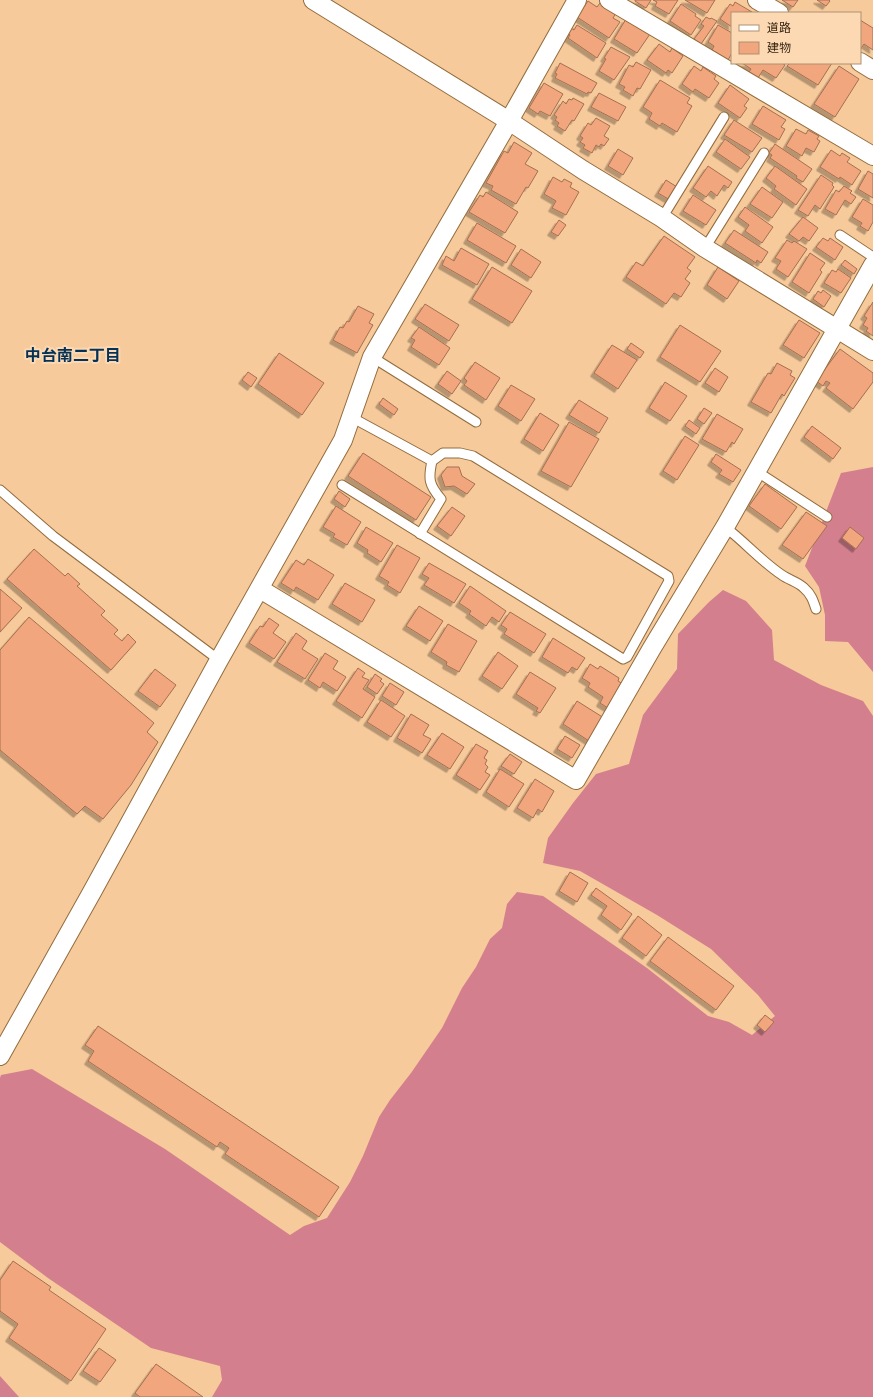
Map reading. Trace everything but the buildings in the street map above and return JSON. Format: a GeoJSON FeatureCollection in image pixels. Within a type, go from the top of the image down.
{"type":"FeatureCollection","features":[{"type":"Feature","properties":{"kind":"street"},"geometry":{"type":"LineString","coordinates":[[312,0],[509,121],[583,170],[662,218],[705,248],[873,351]]}},
{"type":"Feature","properties":{"kind":"street"},"geometry":{"type":"LineString","coordinates":[[0,1056],[219,660],[343,440],[372,357],[509,121],[576,0]]}},
{"type":"Feature","properties":{"kind":"street"},"geometry":{"type":"LineString","coordinates":[[609,0],[873,156]]}},
{"type":"Feature","properties":{"kind":"street"},"geometry":{"type":"LineString","coordinates":[[757,0],[777,12]]}},
{"type":"Feature","properties":{"kind":"street"},"geometry":{"type":"LineString","coordinates":[[861,63],[873,70]]}},
{"type":"Feature","properties":{"kind":"street"},"geometry":{"type":"LineString","coordinates":[[260,589],[576,780],[652,648],[726,527],[756,471],[873,266]]}},
{"type":"Feature","properties":{"kind":"lane"},"geometry":{"type":"LineString","coordinates":[[662,218],[724,117]]}},
{"type":"Feature","properties":{"kind":"lane"},"geometry":{"type":"LineString","coordinates":[[705,248],[764,153]]}},
{"type":"Feature","properties":{"kind":"lane"},"geometry":{"type":"LineString","coordinates":[[840,235],[873,257]]}},
{"type":"Feature","properties":{"kind":"lane"},"geometry":{"type":"LineString","coordinates":[[372,357],[476,422]]}},
{"type":"Feature","properties":{"kind":"lane"},"geometry":{"type":"LineString","coordinates":[[351,417],[432,461]]}},
{"type":"Feature","properties":{"kind":"lane"},"geometry":{"type":"LineString","coordinates":[[342,485],[420,534],[623,659],[627,657],[669,581],[668,576],[473,456],[460,453],[443,454],[432,461],[430,472],[432,488],[441,499],[420,534]]}},
{"type":"Feature","properties":{"kind":"lane"},"geometry":{"type":"LineString","coordinates":[[756,471],[827,517]]}},
{"type":"Feature","properties":{"kind":"lane"},"geometry":{"type":"LineString","coordinates":[[0,490],[53,536],[219,660]]}},
{"type":"Feature","properties":{"kind":"lane"},"geometry":{"type":"LineString","coordinates":[[726,527],[783,576],[803,586],[812,597],[816,609]]}},
{"type":"Feature","properties":{"kind":"shaded area"},"geometry":{"type":"Polygon","coordinates":[[[873,467],[873,672],[848,642],[825,641],[825,615],[819,587],[805,566],[841,473],[873,467]]]}},
{"type":"Feature","properties":{"kind":"shaded area"},"geometry":{"type":"Polygon","coordinates":[[[723,590],[746,601],[772,630],[774,660],[821,685],[863,701],[873,716],[873,1397],[212,1397],[222,1380],[220,1366],[151,1348],[48,1278],[0,1242],[0,1078],[1,1075],[32,1069],[165,1149],[290,1235],[304,1226],[327,1218],[350,1182],[363,1156],[379,1117],[442,1028],[462,988],[476,967],[490,939],[502,928],[507,904],[517,892],[543,896],[647,968],[708,1016],[729,1022],[752,1035],[775,1016],[758,995],[711,949],[657,915],[580,871],[543,863],[548,838],[596,774],[629,764],[643,715],[677,669],[678,634],[709,602],[723,590]]]}},
{"type":"Feature","properties":{"kind":"shaded area"},"geometry":{"type":"Polygon","coordinates":[[[0,1376],[19,1397],[0,1397],[0,1376]]]}},
{"type":"Feature","properties":{"kind":"district","name":"中台南二丁目"},"geometry":{"type":"Point","coordinates":[73,355]}}]}
